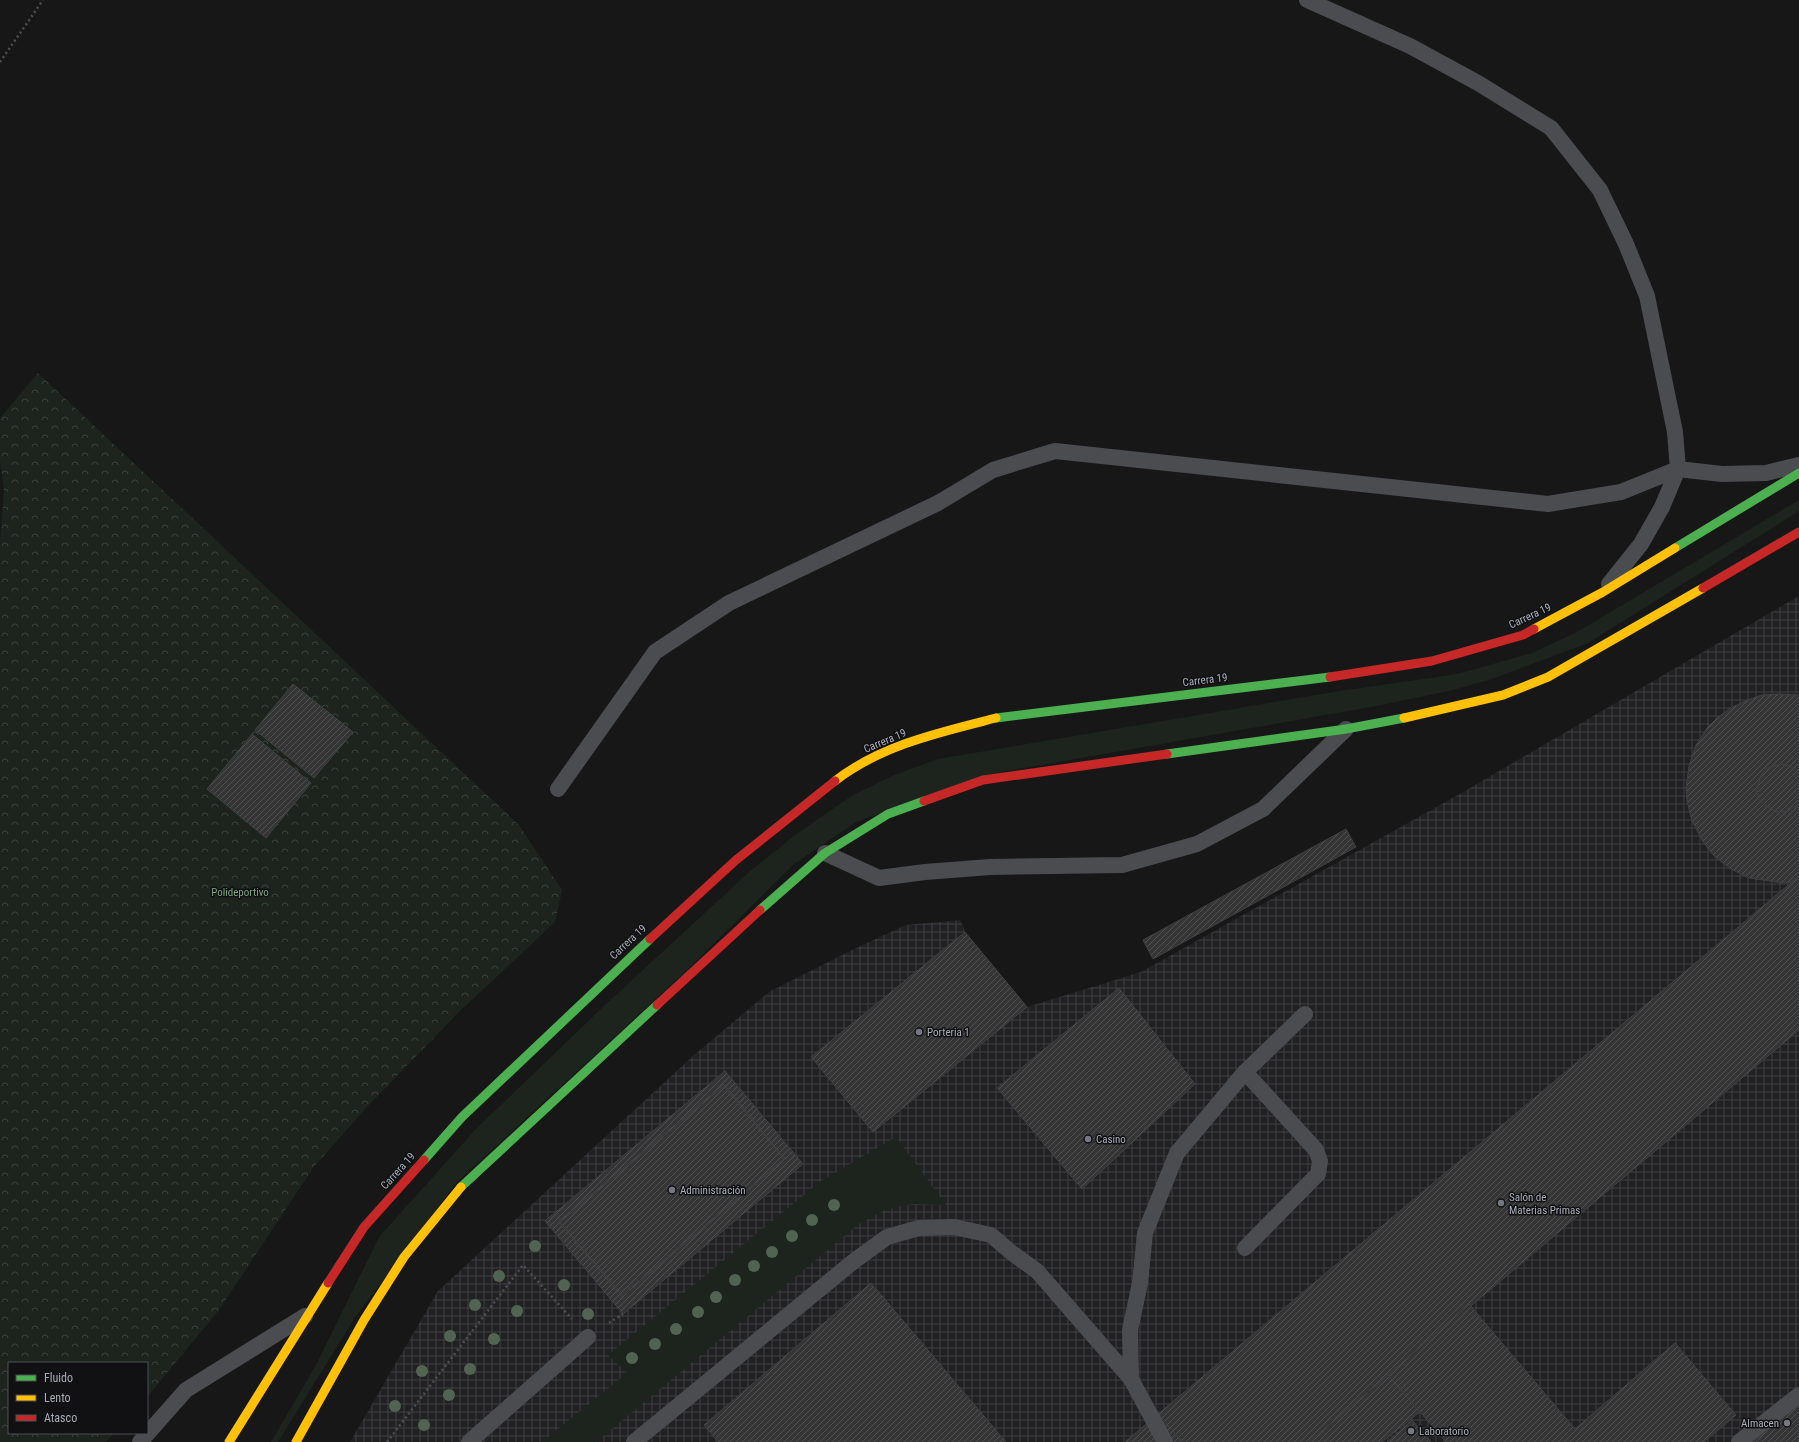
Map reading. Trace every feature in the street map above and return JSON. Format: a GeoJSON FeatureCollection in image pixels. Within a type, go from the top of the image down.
{"type":"FeatureCollection","features":[{"type":"Feature","properties":{"kind":"main road","name":"Carrera 19"},"geometry":{"type":"LineString","coordinates":[[229,1442],[306,1315],[364,1227],[462,1117],[592,992],[736,860],[844,774],[884,752],[933,734],[1005,716],[1321,678],[1432,661],[1523,635],[1603,592],[1799,473]]}},
{"type":"Feature","properties":{"kind":"main road"},"geometry":{"type":"LineString","coordinates":[[296,1442],[364,1320],[404,1257],[459,1189],[796,877],[825,853],[888,814],[983,780],[1346,729],[1442,710],[1503,695],[1548,677],[1603,648],[1799,532]]}},
{"type":"Feature","properties":{"kind":"lane"},"geometry":{"type":"LineString","coordinates":[[1307,0],[1410,46],[1478,83],[1551,128],[1600,190],[1626,244],[1647,296],[1675,432],[1678,469],[1662,507],[1641,544],[1603,592]]}},
{"type":"Feature","properties":{"kind":"lane"},"geometry":{"type":"LineString","coordinates":[[558,790],[655,652],[729,603],[938,503],[993,470],[1055,451],[1548,504],[1621,492],[1678,469],[1722,474],[1766,473],[1799,465]]}},
{"type":"Feature","properties":{"kind":"lane"},"geometry":{"type":"LineString","coordinates":[[825,853],[879,878],[925,872],[990,867],[1122,865],[1197,844],[1263,809],[1346,729]]}},
{"type":"Feature","properties":{"kind":"lane"},"geometry":{"type":"LineString","coordinates":[[1131,1379],[1130,1330],[1140,1283],[1145,1233],[1177,1153],[1245,1072],[1305,1014]]}},
{"type":"Feature","properties":{"kind":"lane"},"geometry":{"type":"LineString","coordinates":[[1245,1072],[1316,1150],[1320,1161],[1318,1174],[1245,1248]]}},
{"type":"Feature","properties":{"kind":"lane"},"geometry":{"type":"LineString","coordinates":[[634,1442],[854,1261],[887,1238],[919,1228],[954,1227],[991,1235],[1037,1272],[1131,1379],[1165,1442]]}},
{"type":"Feature","properties":{"kind":"lane"},"geometry":{"type":"LineString","coordinates":[[148,1433],[186,1390],[306,1315]]}},
{"type":"Feature","properties":{"kind":"lane"},"geometry":{"type":"LineString","coordinates":[[470,1442],[588,1337]]}},
{"type":"Feature","properties":{"kind":"lane"},"geometry":{"type":"LineString","coordinates":[[1739,1442],[1799,1395]]}},
{"type":"Feature","properties":{"kind":"lane"},"geometry":{"type":"LineString","coordinates":[[140,1442],[147,1434]]}},
{"type":"Feature","properties":{"kind":"path"},"geometry":{"type":"LineString","coordinates":[[0,62],[43,0]]}},
{"type":"Feature","properties":{"kind":"path"},"geometry":{"type":"LineString","coordinates":[[387,1442],[523,1265],[588,1337],[623,1314]]}},
{"type":"Feature","properties":{"kind":"shaded area"},"geometry":{"type":"Polygon","coordinates":[[[1799,596],[1799,1442],[350,1442],[438,1291],[693,1056],[769,992],[852,950],[906,925],[961,920],[965,932],[1027,1007],[1141,972],[1458,795],[1799,596]]]}},
{"type":"Feature","properties":{"kind":"green space","name":"Polideportivo"},"geometry":{"type":"Polygon","coordinates":[[[38,373],[519,825],[562,890],[555,922],[461,1010],[365,1109],[313,1168],[219,1310],[148,1396],[148,1362],[8,1362],[8,1434],[113,1434],[106,1442],[0,1442],[0,546],[4,492],[0,460],[0,418],[38,373]]]}},
{"type":"Feature","properties":{"kind":"green space"},"geometry":{"type":"Polygon","coordinates":[[[1799,500],[1799,511],[1588,643],[1489,680],[1449,691],[1371,707],[996,773],[856,822],[794,864],[687,970],[456,1183],[354,1319],[278,1442],[271,1442],[316,1365],[379,1237],[475,1130],[605,1005],[748,873],[795,835],[853,795],[892,776],[938,759],[1340,691],[1457,674],[1532,653],[1577,632],[1799,500]]]}},
{"type":"Feature","properties":{"kind":"green space"},"geometry":{"type":"Polygon","coordinates":[[[896,1137],[946,1205],[912,1204],[885,1210],[859,1224],[596,1442],[542,1442],[627,1373],[608,1355],[821,1181],[896,1137]]]}},
{"type":"Feature","properties":{"kind":"building"},"geometry":{"type":"Polygon","coordinates":[[[293,684],[353,732],[314,778],[255,730],[293,684]]]}},
{"type":"Feature","properties":{"kind":"building"},"geometry":{"type":"Polygon","coordinates":[[[1762,695],[1799,695],[1799,881],[1783,883],[1749,878],[1729,868],[1713,855],[1703,842],[1692,821],[1687,801],[1686,788],[1689,766],[1696,745],[1707,728],[1729,709],[1745,701],[1762,695]]]}},
{"type":"Feature","properties":{"kind":"building"},"geometry":{"type":"Polygon","coordinates":[[[252,734],[311,783],[266,838],[207,789],[252,734]]]}},
{"type":"Feature","properties":{"kind":"building"},"geometry":{"type":"Polygon","coordinates":[[[1781,764],[1790,766],[1799,773],[1799,804],[1788,811],[1782,812],[1775,811],[1764,805],[1758,796],[1757,789],[1761,775],[1767,768],[1781,764]]]}},
{"type":"Feature","properties":{"kind":"building"},"geometry":{"type":"Polygon","coordinates":[[[1346,829],[1356,847],[1153,959],[1143,940],[1346,829]]]}},
{"type":"Feature","properties":{"kind":"building","name":"Salón de Materias Primas"},"geometry":{"type":"Polygon","coordinates":[[[1799,876],[1799,1030],[1309,1442],[1182,1442],[1158,1414],[1799,876]]]}},
{"type":"Feature","properties":{"kind":"building","name":"Porteria 1"},"geometry":{"type":"Polygon","coordinates":[[[965,932],[1027,1007],[873,1132],[811,1057],[965,932]]]}},
{"type":"Feature","properties":{"kind":"building","name":"Casino"},"geometry":{"type":"Polygon","coordinates":[[[1119,988],[1195,1084],[1082,1189],[997,1088],[1119,988]]]}},
{"type":"Feature","properties":{"kind":"building","name":"Administración"},"geometry":{"type":"Polygon","coordinates":[[[725,1071],[803,1164],[623,1314],[545,1221],[725,1071]]]}},
{"type":"Feature","properties":{"kind":"building","name":"Administración"},"geometry":{"type":"Polygon","coordinates":[[[724,1084],[785,1159],[622,1297],[559,1221],[724,1084]]]}},
{"type":"Feature","properties":{"kind":"building","name":"Administración"},"geometry":{"type":"Polygon","coordinates":[[[724,1086],[784,1159],[622,1295],[560,1222],[724,1086]]]}},
{"type":"Feature","properties":{"kind":"building"},"geometry":{"type":"Polygon","coordinates":[[[871,1283],[1006,1442],[718,1442],[704,1425],[871,1283]]]}},
{"type":"Feature","properties":{"kind":"building"},"geometry":{"type":"Polygon","coordinates":[[[1469,1304],[1575,1429],[1675,1343],[1736,1415],[1704,1442],[1446,1442],[1388,1375],[1469,1304]]]}},
{"type":"Feature","properties":{"kind":"building"},"geometry":{"type":"Polygon","coordinates":[[[1388,1375],[1420,1412],[1382,1442],[1309,1442],[1388,1375]]]}},
{"type":"Feature","properties":{"kind":"building","name":"Almacen"},"geometry":{"type":"Polygon","coordinates":[[[1799,1405],[1799,1442],[1753,1442],[1799,1405]]]}},
{"type":"Feature","properties":{"kind":"building"},"geometry":{"type":"Polygon","coordinates":[[[1158,1414],[1182,1442],[1125,1442],[1158,1414]]]}},
{"type":"Feature","properties":{"kind":"building","name":"Laboratorio"},"geometry":{"type":"Polygon","coordinates":[[[1412,1420],[1431,1442],[1387,1442],[1412,1420]]]}},
{"type":"Feature","properties":{"kind":"traffic: fast"},"geometry":{"type":"LineString","coordinates":[[1675,548],[1799,473]]}},
{"type":"Feature","properties":{"kind":"traffic: fast"},"geometry":{"type":"LineString","coordinates":[[996,718],[1330,677]]}},
{"type":"Feature","properties":{"kind":"traffic: fast"},"geometry":{"type":"LineString","coordinates":[[1167,754],[1346,729],[1404,718]]}},
{"type":"Feature","properties":{"kind":"traffic: fast"},"geometry":{"type":"LineString","coordinates":[[760,910],[825,853],[888,814],[924,801]]}},
{"type":"Feature","properties":{"kind":"traffic: fast"},"geometry":{"type":"LineString","coordinates":[[424,1160],[462,1117],[650,939]]}},
{"type":"Feature","properties":{"kind":"traffic: fast"},"geometry":{"type":"LineString","coordinates":[[461,1187],[657,1005]]}},
{"type":"Feature","properties":{"kind":"traffic: slow"},"geometry":{"type":"LineString","coordinates":[[1534,629],[1603,592],[1675,548]]}},
{"type":"Feature","properties":{"kind":"traffic: slow"},"geometry":{"type":"LineString","coordinates":[[1404,718],[1503,695],[1548,677],[1703,588]]}},
{"type":"Feature","properties":{"kind":"traffic: slow"},"geometry":{"type":"LineString","coordinates":[[835,781],[872,758],[912,741],[996,718]]}},
{"type":"Feature","properties":{"kind":"traffic: slow"},"geometry":{"type":"LineString","coordinates":[[296,1442],[364,1320],[404,1257],[461,1187]]}},
{"type":"Feature","properties":{"kind":"traffic: slow"},"geometry":{"type":"LineString","coordinates":[[229,1442],[328,1283]]}},
{"type":"Feature","properties":{"kind":"traffic: jam"},"geometry":{"type":"LineString","coordinates":[[1703,588],[1799,532]]}},
{"type":"Feature","properties":{"kind":"traffic: jam"},"geometry":{"type":"LineString","coordinates":[[1330,677],[1432,661],[1523,635],[1534,629]]}},
{"type":"Feature","properties":{"kind":"traffic: jam"},"geometry":{"type":"LineString","coordinates":[[924,801],[983,780],[1167,754]]}},
{"type":"Feature","properties":{"kind":"traffic: jam"},"geometry":{"type":"LineString","coordinates":[[650,939],[736,860],[835,781]]}},
{"type":"Feature","properties":{"kind":"traffic: jam"},"geometry":{"type":"LineString","coordinates":[[657,1005],[760,910]]}},
{"type":"Feature","properties":{"kind":"traffic: jam"},"geometry":{"type":"LineString","coordinates":[[328,1283],[364,1227],[424,1160]]}},
{"type":"Feature","properties":{"kind":"place","name":"Porteria 1"},"geometry":{"type":"Point","coordinates":[919,1032]}},
{"type":"Feature","properties":{"kind":"place","name":"Casino"},"geometry":{"type":"Point","coordinates":[1088,1139]}},
{"type":"Feature","properties":{"kind":"place","name":"Administración"},"geometry":{"type":"Point","coordinates":[672,1190]}},
{"type":"Feature","properties":{"kind":"place","name":"Salón de Materias Primas"},"geometry":{"type":"Point","coordinates":[1501,1203]}},
{"type":"Feature","properties":{"kind":"place","name":"Almacen"},"geometry":{"type":"Point","coordinates":[1787,1423]}},
{"type":"Feature","properties":{"kind":"place","name":"Laboratorio"},"geometry":{"type":"Point","coordinates":[1411,1431]}}]}
